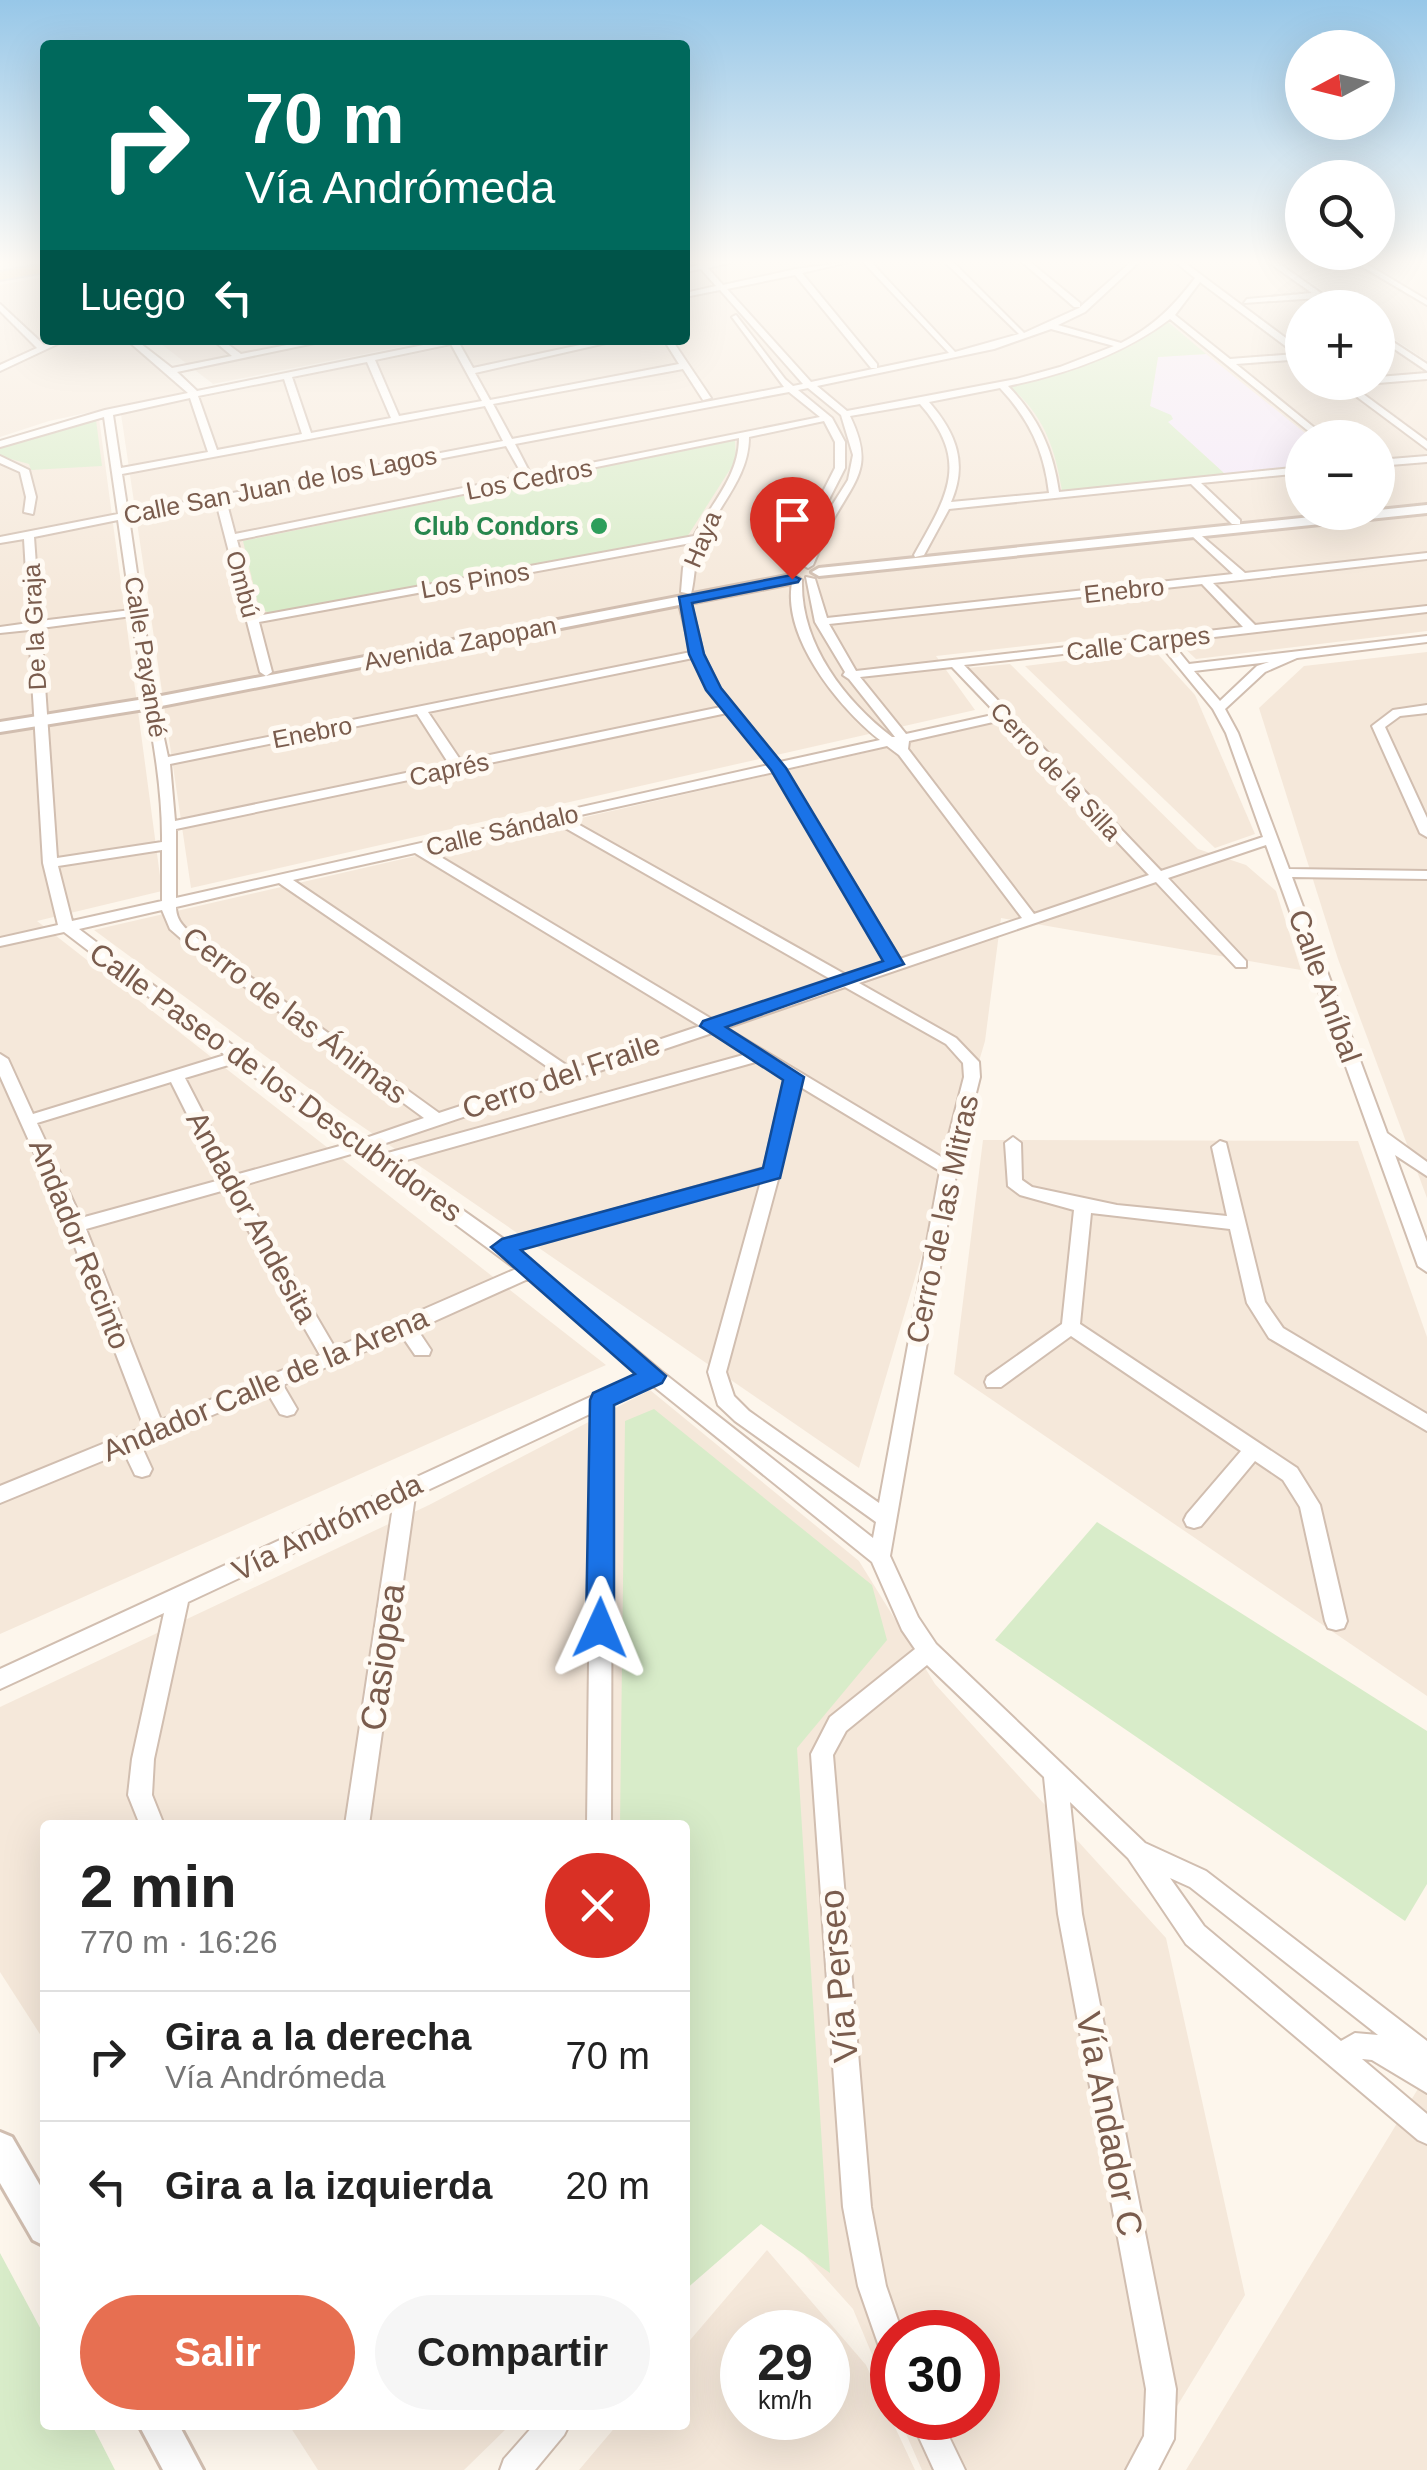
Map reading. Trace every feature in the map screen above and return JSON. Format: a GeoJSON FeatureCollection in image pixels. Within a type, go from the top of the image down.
{"type":"FeatureCollection","features":[{"type":"Feature","properties":{"kind":"street"},"geometry":{"type":"LineString","coordinates":[[178,377],[195,394],[213,454]]}},
{"type":"Feature","properties":{"kind":"street"},"geometry":{"type":"LineString","coordinates":[[0,444],[108,412],[276,377]]}},
{"type":"Feature","properties":{"kind":"street"},"geometry":{"type":"LineString","coordinates":[[288,377],[308,436]]}},
{"type":"Feature","properties":{"kind":"street"},"geometry":{"type":"LineString","coordinates":[[378,377],[396,420]]}},
{"type":"Feature","properties":{"kind":"street"},"geometry":{"type":"LineString","coordinates":[[473,377],[530,479]]}},
{"type":"Feature","properties":{"kind":"street"},"geometry":{"type":"LineString","coordinates":[[118,472],[624,377]]}},
{"type":"Feature","properties":{"kind":"street"},"geometry":{"type":"LineString","coordinates":[[692,377],[706,398]]}},
{"type":"Feature","properties":{"kind":"street"},"geometry":{"type":"LineString","coordinates":[[781,377],[827,418],[840,442],[840,468],[802,572],[796,602],[816,661],[887,742]]}},
{"type":"Feature","properties":{"kind":"street"},"geometry":{"type":"LineString","coordinates":[[802,377],[844,414],[855,440],[856,468],[802,572],[821,622],[850,676],[1030,918]]}},
{"type":"Feature","properties":{"kind":"street","name":"Calle San Juan de los Lagos"},"geometry":{"type":"LineString","coordinates":[[806,382],[826,377]]}},
{"type":"Feature","properties":{"kind":"street","name":"Calle San Juan de los Lagos"},"geometry":{"type":"LineString","coordinates":[[0,540],[706,398],[831,377]]}},
{"type":"Feature","properties":{"kind":"street"},"geometry":{"type":"LineString","coordinates":[[844,414],[1023,377]]}},
{"type":"Feature","properties":{"kind":"street"},"geometry":{"type":"LineString","coordinates":[[1247,377],[1300,420]]}},
{"type":"Feature","properties":{"kind":"street"},"geometry":{"type":"LineString","coordinates":[[1000,383],[1023,407],[1045,442],[1055,496]]}},
{"type":"Feature","properties":{"kind":"street","name":"Calle San Juan de los Lagos"},"geometry":{"type":"LineString","coordinates":[[124,514],[786,385]]}},
{"type":"Feature","properties":{"kind":"street"},"geometry":{"type":"LineString","coordinates":[[919,555],[946,506],[958,457],[947,430],[922,400]]}},
{"type":"Feature","properties":{"kind":"street"},"geometry":{"type":"LineString","coordinates":[[1365,400],[1427,446]]}},
{"type":"Feature","properties":{"kind":"street"},"geometry":{"type":"LineString","coordinates":[[1382,400],[1427,433]]}},
{"type":"Feature","properties":{"kind":"street","name":"Calle Payandé"},"geometry":{"type":"LineString","coordinates":[[108,412],[162,762],[170,845],[169,903]]}},
{"type":"Feature","properties":{"kind":"street","name":"Los Cedros"},"geometry":{"type":"LineString","coordinates":[[231,538],[827,418]]}},
{"type":"Feature","properties":{"kind":"street","name":"Haya"},"geometry":{"type":"LineString","coordinates":[[744,435],[745,463],[712,509],[688,567],[685,596],[696,654],[714,690],[778,768],[894,964]]}},
{"type":"Feature","properties":{"kind":"street"},"geometry":{"type":"LineString","coordinates":[[0,458],[24,470],[31,497],[29,512]]}},
{"type":"Feature","properties":{"kind":"street"},"geometry":{"type":"LineString","coordinates":[[1395,461],[1427,458]]}},
{"type":"Feature","properties":{"kind":"street"},"geometry":{"type":"LineString","coordinates":[[946,506],[1285,472]]}},
{"type":"Feature","properties":{"kind":"street"},"geometry":{"type":"LineString","coordinates":[[1193,481],[1236,522]]}},
{"type":"Feature","properties":{"kind":"street","name":"Ombú"},"geometry":{"type":"LineString","coordinates":[[220,496],[266,672]]}},
{"type":"Feature","properties":{"kind":"street","name":"Avenida Zapopan"},"geometry":{"type":"LineString","coordinates":[[802,572],[1196,534],[1427,506]]}},
{"type":"Feature","properties":{"kind":"street","name":"Avenida Zapopan"},"geometry":{"type":"LineString","coordinates":[[1395,507],[1427,506]]}},
{"type":"Feature","properties":{"kind":"street","name":"Avenida Zapopan"},"geometry":{"type":"LineString","coordinates":[[150,699],[802,572],[919,555],[1285,517]]}},
{"type":"Feature","properties":{"kind":"street","name":"De la Graja"},"geometry":{"type":"LineString","coordinates":[[29,534],[50,863],[66,926]]}},
{"type":"Feature","properties":{"kind":"street"},"geometry":{"type":"LineString","coordinates":[[1196,534],[1242,576]]}},
{"type":"Feature","properties":{"kind":"street","name":"Los Pinos"},"geometry":{"type":"LineString","coordinates":[[252,620],[697,539]]}},
{"type":"Feature","properties":{"kind":"street","name":"Enebro"},"geometry":{"type":"LineString","coordinates":[[821,622],[1427,556]]}},
{"type":"Feature","properties":{"kind":"street"},"geometry":{"type":"LineString","coordinates":[[1205,581],[1252,630]]}},
{"type":"Feature","properties":{"kind":"street","name":"Avenida Zapopan"},"geometry":{"type":"LineString","coordinates":[[0,727],[128,704],[266,672],[685,596]]}},
{"type":"Feature","properties":{"kind":"street","name":"Calle Carpes"},"geometry":{"type":"LineString","coordinates":[[850,676],[1427,609]]}},
{"type":"Feature","properties":{"kind":"street"},"geometry":{"type":"LineString","coordinates":[[0,630],[138,612]]}},
{"type":"Feature","properties":{"kind":"street"},"geometry":{"type":"LineString","coordinates":[[1186,668],[1427,638]]}},
{"type":"Feature","properties":{"kind":"street","name":"Calle Aníbal"},"geometry":{"type":"LineString","coordinates":[[1163,640],[1219,708],[1284,873],[1427,1266]]}},
{"type":"Feature","properties":{"kind":"street","name":"Enebro"},"geometry":{"type":"LineString","coordinates":[[162,762],[696,654]]}},
{"type":"Feature","properties":{"kind":"street"},"geometry":{"type":"LineString","coordinates":[[1219,708],[1261,669],[1297,654]]}},
{"type":"Feature","properties":{"kind":"street","name":"Cerro de la Silla"},"geometry":{"type":"LineString","coordinates":[[956,664],[1241,964]]}},
{"type":"Feature","properties":{"kind":"street","name":"Caprés"},"geometry":{"type":"LineString","coordinates":[[169,826],[728,709]]}},
{"type":"Feature","properties":{"kind":"street"},"geometry":{"type":"LineString","coordinates":[[1427,709],[1397,712],[1378,726],[1427,833]]}},
{"type":"Feature","properties":{"kind":"street"},"geometry":{"type":"LineString","coordinates":[[420,710],[458,767]]}},
{"type":"Feature","properties":{"kind":"street","name":"Calle Sándalo"},"geometry":{"type":"LineString","coordinates":[[0,942],[887,742],[903,746],[1003,716]]}},
{"type":"Feature","properties":{"kind":"street","name":"Cerro de las Mitras"},"geometry":{"type":"LineString","coordinates":[[557,818],[951,1041],[971,1062],[972,1077],[948,1168],[880,1556]]}},
{"type":"Feature","properties":{"kind":"street","name":"Cerro del Fraile"},"geometry":{"type":"LineString","coordinates":[[76,1226],[358,1146],[1271,839]]}},
{"type":"Feature","properties":{"kind":"street"},"geometry":{"type":"LineString","coordinates":[[50,863],[170,845]]}},
{"type":"Feature","properties":{"kind":"street"},"geometry":{"type":"LineString","coordinates":[[418,849],[948,1168]]}},
{"type":"Feature","properties":{"kind":"street"},"geometry":{"type":"LineString","coordinates":[[1284,873],[1427,876]]}},
{"type":"Feature","properties":{"kind":"street"},"geometry":{"type":"LineString","coordinates":[[282,880],[569,1074]]}},
{"type":"Feature","properties":{"kind":"street","name":"Cerro de las Ánimas"},"geometry":{"type":"LineString","coordinates":[[169,903],[175,926],[198,946],[435,1118]]}},
{"type":"Feature","properties":{"kind":"street","name":"Calle Paseo de los Descubridores"},"geometry":{"type":"LineString","coordinates":[[66,926],[237,1057],[502,1247],[654,1376],[880,1556],[895,1593],[928,1651],[1136,1850],[1196,1934],[1427,2131]]}},
{"type":"Feature","properties":{"kind":"street"},"geometry":{"type":"LineString","coordinates":[[382,1160],[760,1056]]}},
{"type":"Feature","properties":{"kind":"street"},"geometry":{"type":"LineString","coordinates":[[30,1120],[237,1057]]}},
{"type":"Feature","properties":{"kind":"street","name":"Andador Recinto"},"geometry":{"type":"LineString","coordinates":[[0,1059],[76,1226],[155,1430]]}},
{"type":"Feature","properties":{"kind":"street","name":"Andador Andesita"},"geometry":{"type":"LineString","coordinates":[[175,1075],[231,1185],[330,1358]]}},
{"type":"Feature","properties":{"kind":"street"},"geometry":{"type":"LineString","coordinates":[[794,1077],[717,1372],[725,1400],[742,1416],[884,1517]]}},
{"type":"Feature","properties":{"kind":"street"},"geometry":{"type":"LineString","coordinates":[[1380,1137],[1427,1170]]}},
{"type":"Feature","properties":{"kind":"street"},"geometry":{"type":"LineString","coordinates":[[1013,1143],[1018,1189],[1083,1204],[1236,1223]]}},
{"type":"Feature","properties":{"kind":"street"},"geometry":{"type":"LineString","coordinates":[[1220,1147],[1256,1303],[1270,1327],[1417,1412],[1427,1423]]}},
{"type":"Feature","properties":{"kind":"street"},"geometry":{"type":"LineString","coordinates":[[502,1247],[772,1172]]}},
{"type":"Feature","properties":{"kind":"street"},"geometry":{"type":"LineString","coordinates":[[994,1382],[1072,1327],[1083,1204]]}},
{"type":"Feature","properties":{"kind":"street","name":"Andador Calle de la Arena"},"geometry":{"type":"LineString","coordinates":[[0,1495],[405,1327],[530,1270]]}},
{"type":"Feature","properties":{"kind":"street"},"geometry":{"type":"LineString","coordinates":[[405,1327],[422,1350]]}},
{"type":"Feature","properties":{"kind":"street"},"geometry":{"type":"LineString","coordinates":[[1072,1327],[1281,1466],[1305,1493],[1336,1622]]}},
{"type":"Feature","properties":{"kind":"street","name":"Vía Andrómeda"},"geometry":{"type":"LineString","coordinates":[[0,1679],[654,1376]]}},
{"type":"Feature","properties":{"kind":"street"},"geometry":{"type":"LineString","coordinates":[[272,1383],[287,1409]]}},
{"type":"Feature","properties":{"kind":"street"},"geometry":{"type":"LineString","coordinates":[[599,1820],[602,1400]]}},
{"type":"Feature","properties":{"kind":"street"},"geometry":{"type":"LineString","coordinates":[[129,1441],[142,1470]]}},
{"type":"Feature","properties":{"kind":"street"},"geometry":{"type":"LineString","coordinates":[[1194,1520],[1254,1449]]}},
{"type":"Feature","properties":{"kind":"street","name":"Casiopea"},"geometry":{"type":"LineString","coordinates":[[358,1820],[406,1488]]}},
{"type":"Feature","properties":{"kind":"street"},"geometry":{"type":"LineString","coordinates":[[150,1820],[140,1795],[143,1759],[178,1598]]}},
{"type":"Feature","properties":{"kind":"street","name":"Vía Perseo"},"geometry":{"type":"LineString","coordinates":[[880,2310],[856,2207],[822,1754],[838,1724],[928,1651]]}},
{"type":"Feature","properties":{"kind":"street","name":"Vía Andador C"},"geometry":{"type":"LineString","coordinates":[[1056,1773],[1070,1914],[1160,2388],[1159,2439],[1142,2470]]}},
{"type":"Feature","properties":{"kind":"street","name":"Calle Paseo de los Descubridores"},"geometry":{"type":"LineString","coordinates":[[1136,1850],[1198,1879],[1427,2057]]}},
{"type":"Feature","properties":{"kind":"street"},"geometry":{"type":"LineString","coordinates":[[1339,2059],[1355,2046],[1376,2047],[1427,2080]]}},
{"type":"Feature","properties":{"kind":"street"},"geometry":{"type":"LineString","coordinates":[[0,2149],[40,2219]]}},
{"type":"Feature","properties":{"kind":"street"},"geometry":{"type":"LineString","coordinates":[[161,2430],[184,2470]]}},
{"type":"Feature","properties":{"kind":"street"},"geometry":{"type":"LineString","coordinates":[[516,2470],[550,2430]]}},
{"type":"Feature","properties":{"kind":"street"},"geometry":{"type":"LineString","coordinates":[[936,2440],[950,2470]]}},
{"type":"Feature","properties":{"kind":"shaded area"},"geometry":{"type":"Polygon","coordinates":[[[0,377],[172,377],[189,391],[49,421],[0,437],[0,377]]]}},
{"type":"Feature","properties":{"kind":"shaded area"},"geometry":{"type":"Polygon","coordinates":[[[204,377],[247,377],[213,384],[204,377]]]}},
{"type":"Feature","properties":{"kind":"shaded area"},"geometry":{"type":"Polygon","coordinates":[[[301,377],[1285,377],[1285,400],[1395,400],[1395,377],[1427,377],[1427,631],[1196,659],[1165,630],[936,656],[975,710],[191,888],[121,414],[301,377]]]}},
{"type":"Feature","properties":{"kind":"shaded area"},"geometry":{"type":"Polygon","coordinates":[[[1155,377],[1235,377],[1289,420],[1285,420],[1285,468],[1225,474],[1150,406],[1155,377]]]}},
{"type":"Feature","properties":{"kind":"shaded area"},"geometry":{"type":"Polygon","coordinates":[[[99,418],[162,891],[37,921],[606,1365],[0,1634],[0,447],[99,418]]]}},
{"type":"Feature","properties":{"kind":"shaded area"},"geometry":{"type":"Polygon","coordinates":[[[1154,650],[1195,695],[1255,834],[1215,848],[1025,666],[1154,650]]]}},
{"type":"Feature","properties":{"kind":"shaded area"},"geometry":{"type":"Polygon","coordinates":[[[1427,652],[1427,1198],[1338,959],[1259,708],[1304,666],[1427,652]]]}},
{"type":"Feature","properties":{"kind":"shaded area"},"geometry":{"type":"Polygon","coordinates":[[[1010,664],[1198,849],[1246,865],[1276,891],[1301,970],[1001,918],[985,1041],[859,1468],[344,1114],[94,930],[990,724],[1002,706],[967,668],[1010,664]]]}},
{"type":"Feature","properties":{"kind":"shaded area"},"geometry":{"type":"Polygon","coordinates":[[[983,1140],[1358,1141],[1427,1337],[1427,1696],[954,1374],[983,1140]]]}},
{"type":"Feature","properties":{"kind":"shaded area"},"geometry":{"type":"Polygon","coordinates":[[[650,1390],[859,1561],[935,1684],[1166,1938],[1245,2295],[1138,2470],[922,2470],[909,2440],[1000,2440],[1000,2310],[870,2310],[870,2350],[853,2309],[755,2200],[690,1852],[690,1820],[40,1820],[40,2034],[0,1972],[0,1707],[429,1505],[650,1390]]]}},
{"type":"Feature","properties":{"kind":"shaded area"},"geometry":{"type":"Polygon","coordinates":[[[1427,2074],[1427,2470],[1186,2470],[1427,2074]]]}},
{"type":"Feature","properties":{"kind":"shaded area"},"geometry":{"type":"Polygon","coordinates":[[[767,2250],[819,2310],[720,2310],[720,2440],[850,2440],[850,2346],[870,2374],[870,2440],[901,2440],[915,2470],[579,2470],[613,2430],[690,2430],[690,2340],[767,2250]]]}},
{"type":"Feature","properties":{"kind":"shaded area"},"geometry":{"type":"Polygon","coordinates":[[[292,2430],[505,2430],[464,2470],[318,2470],[292,2430]]]}},
{"type":"Feature","properties":{"kind":"green space"},"geometry":{"type":"Polygon","coordinates":[[[1028,377],[1155,377],[1150,406],[1171,415],[1173,419],[1168,422],[1225,474],[1062,491],[1045,432],[1029,406],[1006,384],[1028,377]]]}},
{"type":"Feature","properties":{"kind":"green space"},"geometry":{"type":"Polygon","coordinates":[[[93,418],[102,466],[31,470],[29,464],[0,456],[0,447],[93,418]]]}},
{"type":"Feature","properties":{"kind":"green space"},"geometry":{"type":"Polygon","coordinates":[[[735,440],[736,460],[687,537],[269,613],[259,608],[243,541],[735,440]]]}},
{"type":"Feature","properties":{"kind":"green space"},"geometry":{"type":"Polygon","coordinates":[[[654,1409],[872,1585],[887,1640],[797,1748],[830,2273],[761,2224],[690,2286],[690,1820],[620,1820],[625,1421],[654,1409]]]}},
{"type":"Feature","properties":{"kind":"green space"},"geometry":{"type":"Polygon","coordinates":[[[1097,1522],[1427,1731],[1427,1884],[1405,1921],[995,1640],[1097,1522]]]}},
{"type":"Feature","properties":{"kind":"green space"},"geometry":{"type":"Polygon","coordinates":[[[0,2253],[40,2328],[40,2430],[95,2430],[115,2470],[0,2470],[0,2253]]]}},
{"type":"Feature","properties":{"kind":"place","name":"Club Condors"},"geometry":{"type":"Point","coordinates":[599,526]}},
{"type":"Feature","properties":{"kind":"route"},"geometry":{"type":"LineString","coordinates":[[600,1628],[602,1400],[654,1376],[502,1247],[772,1172],[794,1077],[710,1026],[894,964],[778,768],[714,690],[696,654],[684,600],[792,579]]}}]}
